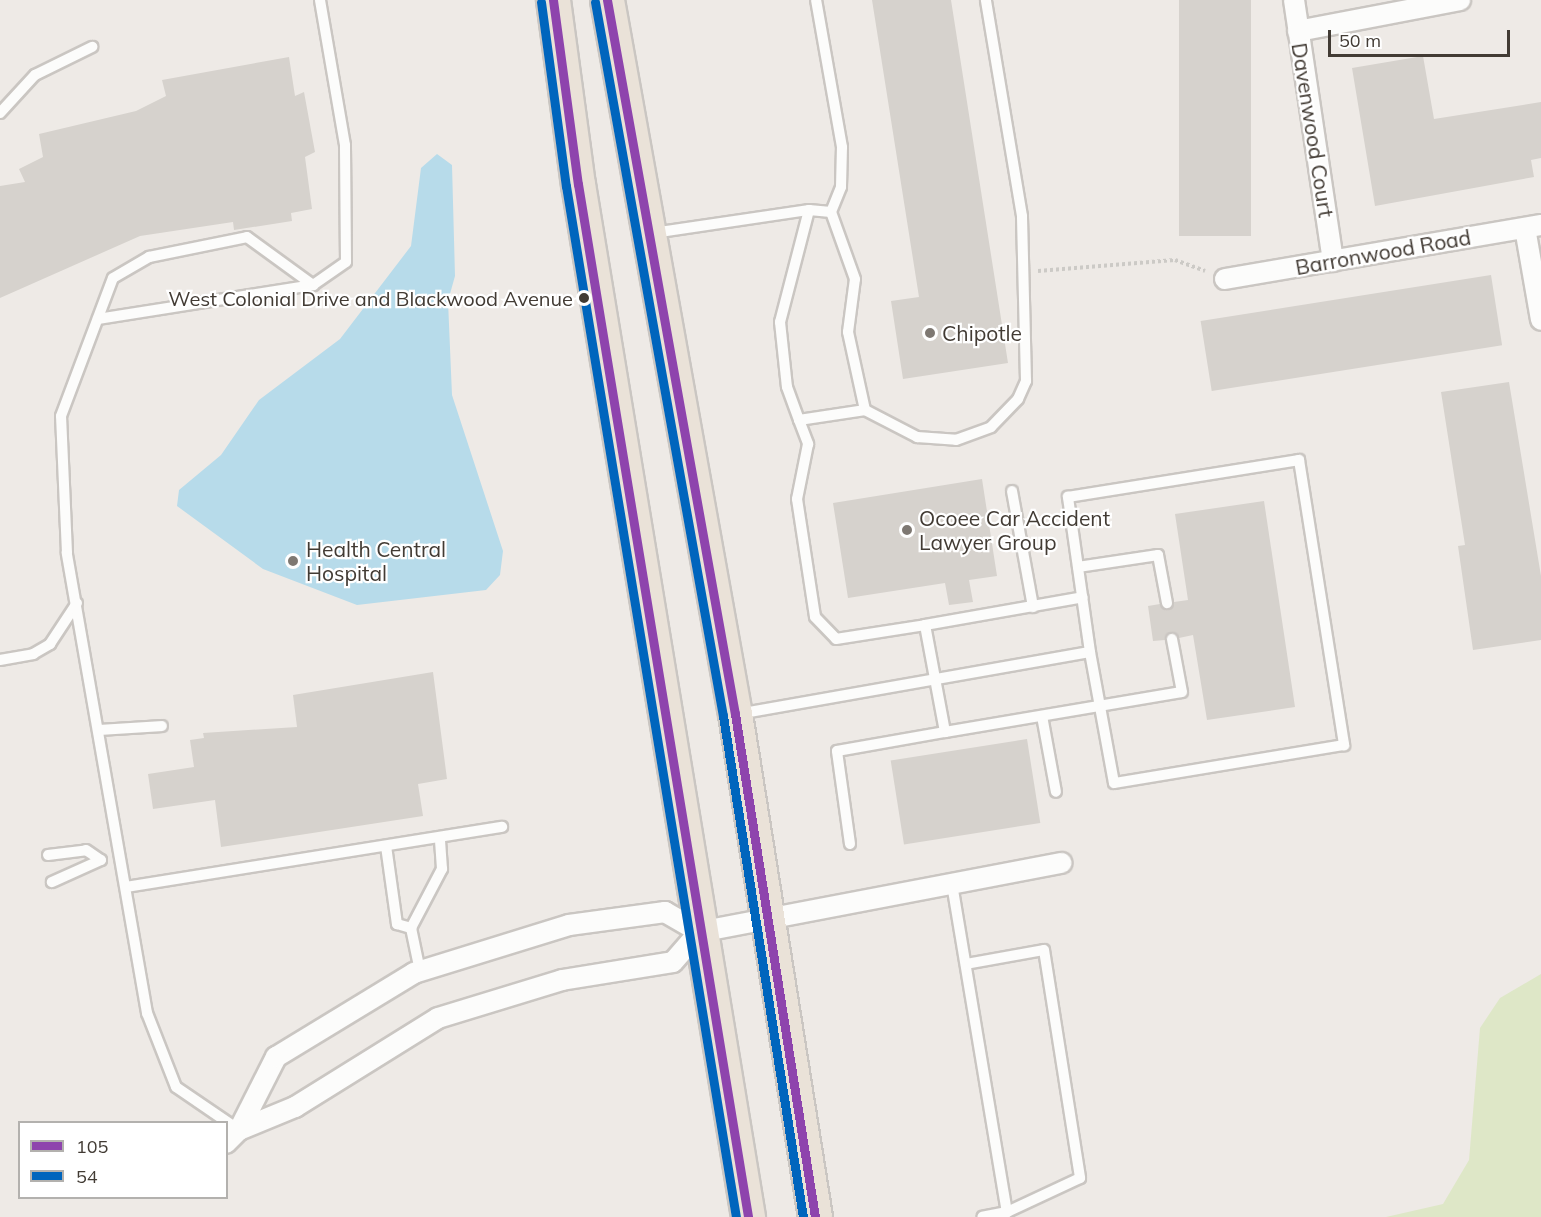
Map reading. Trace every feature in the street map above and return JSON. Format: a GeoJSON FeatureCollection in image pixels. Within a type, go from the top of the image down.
{"type":"FeatureCollection","features":[{"type":"Feature","properties":{"kind":"highway"},"geometry":{"type":"LineString","coordinates":[[553,0],[578,184],[699,932],[748,1217]]}},
{"type":"Feature","properties":{"kind":"highway"},"geometry":{"type":"LineString","coordinates":[[607,0],[651,233],[735,714],[815,1217]]}},
{"type":"Feature","properties":{"kind":"street","name":"Davenwood Court"},"geometry":{"type":"LineString","coordinates":[[1294,0],[1333,261]]}},
{"type":"Feature","properties":{"kind":"street"},"geometry":{"type":"LineString","coordinates":[[1298,31],[1460,0]]}},
{"type":"Feature","properties":{"kind":"street"},"geometry":{"type":"LineString","coordinates":[[1533,226],[1541,320]]}},
{"type":"Feature","properties":{"kind":"street","name":"Barronwood Road"},"geometry":{"type":"LineString","coordinates":[[1225,279],[1533,226]]}},
{"type":"Feature","properties":{"kind":"street"},"geometry":{"type":"LineString","coordinates":[[233,1137],[295,1107],[438,1018],[562,980],[673,962],[699,932],[1061,863]]}},
{"type":"Feature","properties":{"kind":"street"},"geometry":{"type":"LineString","coordinates":[[233,1137],[276,1057],[420,971],[581,923],[665,912],[699,932]]}},
{"type":"Feature","properties":{"kind":"lane"},"geometry":{"type":"LineString","coordinates":[[98,319],[313,285],[346,262],[345,145],[320,0]]}},
{"type":"Feature","properties":{"kind":"lane"},"geometry":{"type":"LineString","coordinates":[[816,0],[842,147],[841,187],[831,212],[855,279],[848,332],[865,410]]}},
{"type":"Feature","properties":{"kind":"lane"},"geometry":{"type":"LineString","coordinates":[[799,420],[865,410],[917,436],[956,440],[991,427],[1018,399],[1026,381],[1022,216],[986,0]]}},
{"type":"Feature","properties":{"kind":"lane"},"geometry":{"type":"LineString","coordinates":[[0,113],[35,75],[92,47]]}},
{"type":"Feature","properties":{"kind":"lane"},"geometry":{"type":"LineString","coordinates":[[809,210],[780,322],[787,387],[808,444],[797,499],[815,617],[836,639],[1083,597]]}},
{"type":"Feature","properties":{"kind":"lane"},"geometry":{"type":"LineString","coordinates":[[651,233],[809,210],[831,212]]}},
{"type":"Feature","properties":{"kind":"lane"},"geometry":{"type":"LineString","coordinates":[[215,1121],[177,1087],[147,1013],[68,553],[61,416],[113,278],[149,257],[247,237],[313,285]]}},
{"type":"Feature","properties":{"kind":"lane"},"geometry":{"type":"LineString","coordinates":[[1299,460],[1344,745],[1114,783],[1090,652],[1083,597],[1068,497],[1299,460]]}},
{"type":"Feature","properties":{"kind":"lane"},"geometry":{"type":"LineString","coordinates":[[1012,491],[1033,607]]}},
{"type":"Feature","properties":{"kind":"lane"},"geometry":{"type":"LineString","coordinates":[[1078,567],[1158,555],[1167,603]]}},
{"type":"Feature","properties":{"kind":"lane"},"geometry":{"type":"LineString","coordinates":[[0,660],[33,654],[50,644],[77,603]]}},
{"type":"Feature","properties":{"kind":"lane"},"geometry":{"type":"LineString","coordinates":[[925,625],[945,732]]}},
{"type":"Feature","properties":{"kind":"lane"},"geometry":{"type":"LineString","coordinates":[[850,844],[837,751],[1182,692],[1172,639]]}},
{"type":"Feature","properties":{"kind":"lane"},"geometry":{"type":"LineString","coordinates":[[735,714],[934,682],[1090,652]]}},
{"type":"Feature","properties":{"kind":"lane"},"geometry":{"type":"LineString","coordinates":[[1042,716],[1056,792]]}},
{"type":"Feature","properties":{"kind":"lane"},"geometry":{"type":"LineString","coordinates":[[100,730],[162,726]]}},
{"type":"Feature","properties":{"kind":"lane"},"geometry":{"type":"LineString","coordinates":[[126,887],[502,827]]}},
{"type":"Feature","properties":{"kind":"lane"},"geometry":{"type":"LineString","coordinates":[[420,971],[411,928],[442,869],[440,837]]}},
{"type":"Feature","properties":{"kind":"lane"},"geometry":{"type":"LineString","coordinates":[[386,846],[397,924],[411,928]]}},
{"type":"Feature","properties":{"kind":"lane"},"geometry":{"type":"LineString","coordinates":[[48,855],[86,850],[101,860]]}},
{"type":"Feature","properties":{"kind":"lane"},"geometry":{"type":"LineString","coordinates":[[52,882],[101,860],[122,860]]}},
{"type":"Feature","properties":{"kind":"lane"},"geometry":{"type":"LineString","coordinates":[[952,884],[1007,1212]]}},
{"type":"Feature","properties":{"kind":"lane"},"geometry":{"type":"LineString","coordinates":[[966,964],[1044,950],[1080,1178],[1007,1212],[982,1217]]}},
{"type":"Feature","properties":{"kind":"path"},"geometry":{"type":"LineString","coordinates":[[1023,272],[1175,260],[1225,279]]}},
{"type":"Feature","properties":{"kind":"green space"},"geometry":{"type":"Polygon","coordinates":[[[1541,974],[1541,1217],[1386,1217],[1443,1204],[1469,1160],[1480,1028],[1500,998],[1541,974]]]}},
{"type":"Feature","properties":{"kind":"water"},"geometry":{"type":"Polygon","coordinates":[[[437,154],[452,165],[455,276],[448,301],[452,395],[503,551],[500,575],[486,590],[357,605],[263,569],[177,506],[179,490],[221,455],[259,400],[340,339],[411,246],[421,168],[437,154]]]}},
{"type":"Feature","properties":{"kind":"building"},"geometry":{"type":"Polygon","coordinates":[[[872,0],[951,0],[1008,363],[903,379],[891,301],[919,297],[872,0]]]}},
{"type":"Feature","properties":{"kind":"building"},"geometry":{"type":"Polygon","coordinates":[[[1179,0],[1251,0],[1251,236],[1179,236],[1179,0]]]}},
{"type":"Feature","properties":{"kind":"building"},"geometry":{"type":"Polygon","coordinates":[[[1423,56],[1434,119],[1541,102],[1541,158],[1531,160],[1534,177],[1375,206],[1352,68],[1423,56]]]}},
{"type":"Feature","properties":{"kind":"building"},"geometry":{"type":"Polygon","coordinates":[[[289,57],[295,96],[304,92],[315,152],[305,157],[312,209],[291,213],[292,221],[234,230],[233,222],[140,236],[0,298],[0,186],[25,182],[19,169],[43,157],[39,134],[136,111],[166,96],[162,80],[289,57]]]}},
{"type":"Feature","properties":{"kind":"building"},"geometry":{"type":"Polygon","coordinates":[[[1491,275],[1502,345],[1212,391],[1201,321],[1491,275]]]}},
{"type":"Feature","properties":{"kind":"building"},"geometry":{"type":"Polygon","coordinates":[[[1509,382],[1541,576],[1541,640],[1473,650],[1458,546],[1465,545],[1441,392],[1509,382]]]}},
{"type":"Feature","properties":{"kind":"building"},"geometry":{"type":"Polygon","coordinates":[[[982,479],[997,576],[969,580],[973,602],[949,605],[945,583],[848,598],[833,503],[982,479]]]}},
{"type":"Feature","properties":{"kind":"building"},"geometry":{"type":"Polygon","coordinates":[[[1264,501],[1295,707],[1207,720],[1193,635],[1179,638],[1171,632],[1165,640],[1153,641],[1148,606],[1160,604],[1168,610],[1174,602],[1188,600],[1175,514],[1264,501]]]}},
{"type":"Feature","properties":{"kind":"building"},"geometry":{"type":"Polygon","coordinates":[[[433,672],[447,779],[418,784],[423,816],[221,847],[215,800],[153,809],[148,774],[194,767],[190,740],[204,738],[203,733],[297,727],[293,695],[433,672]]]}},
{"type":"Feature","properties":{"kind":"building"},"geometry":{"type":"Polygon","coordinates":[[[1027,739],[1040,823],[904,845],[891,761],[1027,739]]]}},
{"type":"Feature","properties":{"kind":"transit line","name":"105"},"geometry":{"type":"LineString","coordinates":[[553,0],[578,184],[748,1217]]}},
{"type":"Feature","properties":{"kind":"transit line","name":"105"},"geometry":{"type":"LineString","coordinates":[[607,0],[735,714],[815,1217]]}},
{"type":"Feature","properties":{"kind":"transit line","name":"54"},"geometry":{"type":"LineString","coordinates":[[541,2],[566,186],[736,1217]]}},
{"type":"Feature","properties":{"kind":"transit line","name":"54"},"geometry":{"type":"LineString","coordinates":[[595,2],[723,716],[803,1217]]}},
{"type":"Feature","properties":{"kind":"place","name":"West Colonial Drive and Blackwood Avenue"},"geometry":{"type":"Point","coordinates":[584,298]}},
{"type":"Feature","properties":{"kind":"place","name":"Chipotle"},"geometry":{"type":"Point","coordinates":[930,333]}},
{"type":"Feature","properties":{"kind":"place","name":"Ocoee Car Accident Lawyer Group"},"geometry":{"type":"Point","coordinates":[907,530]}},
{"type":"Feature","properties":{"kind":"place","name":"Health Central Hospital"},"geometry":{"type":"Point","coordinates":[293,561]}}]}
